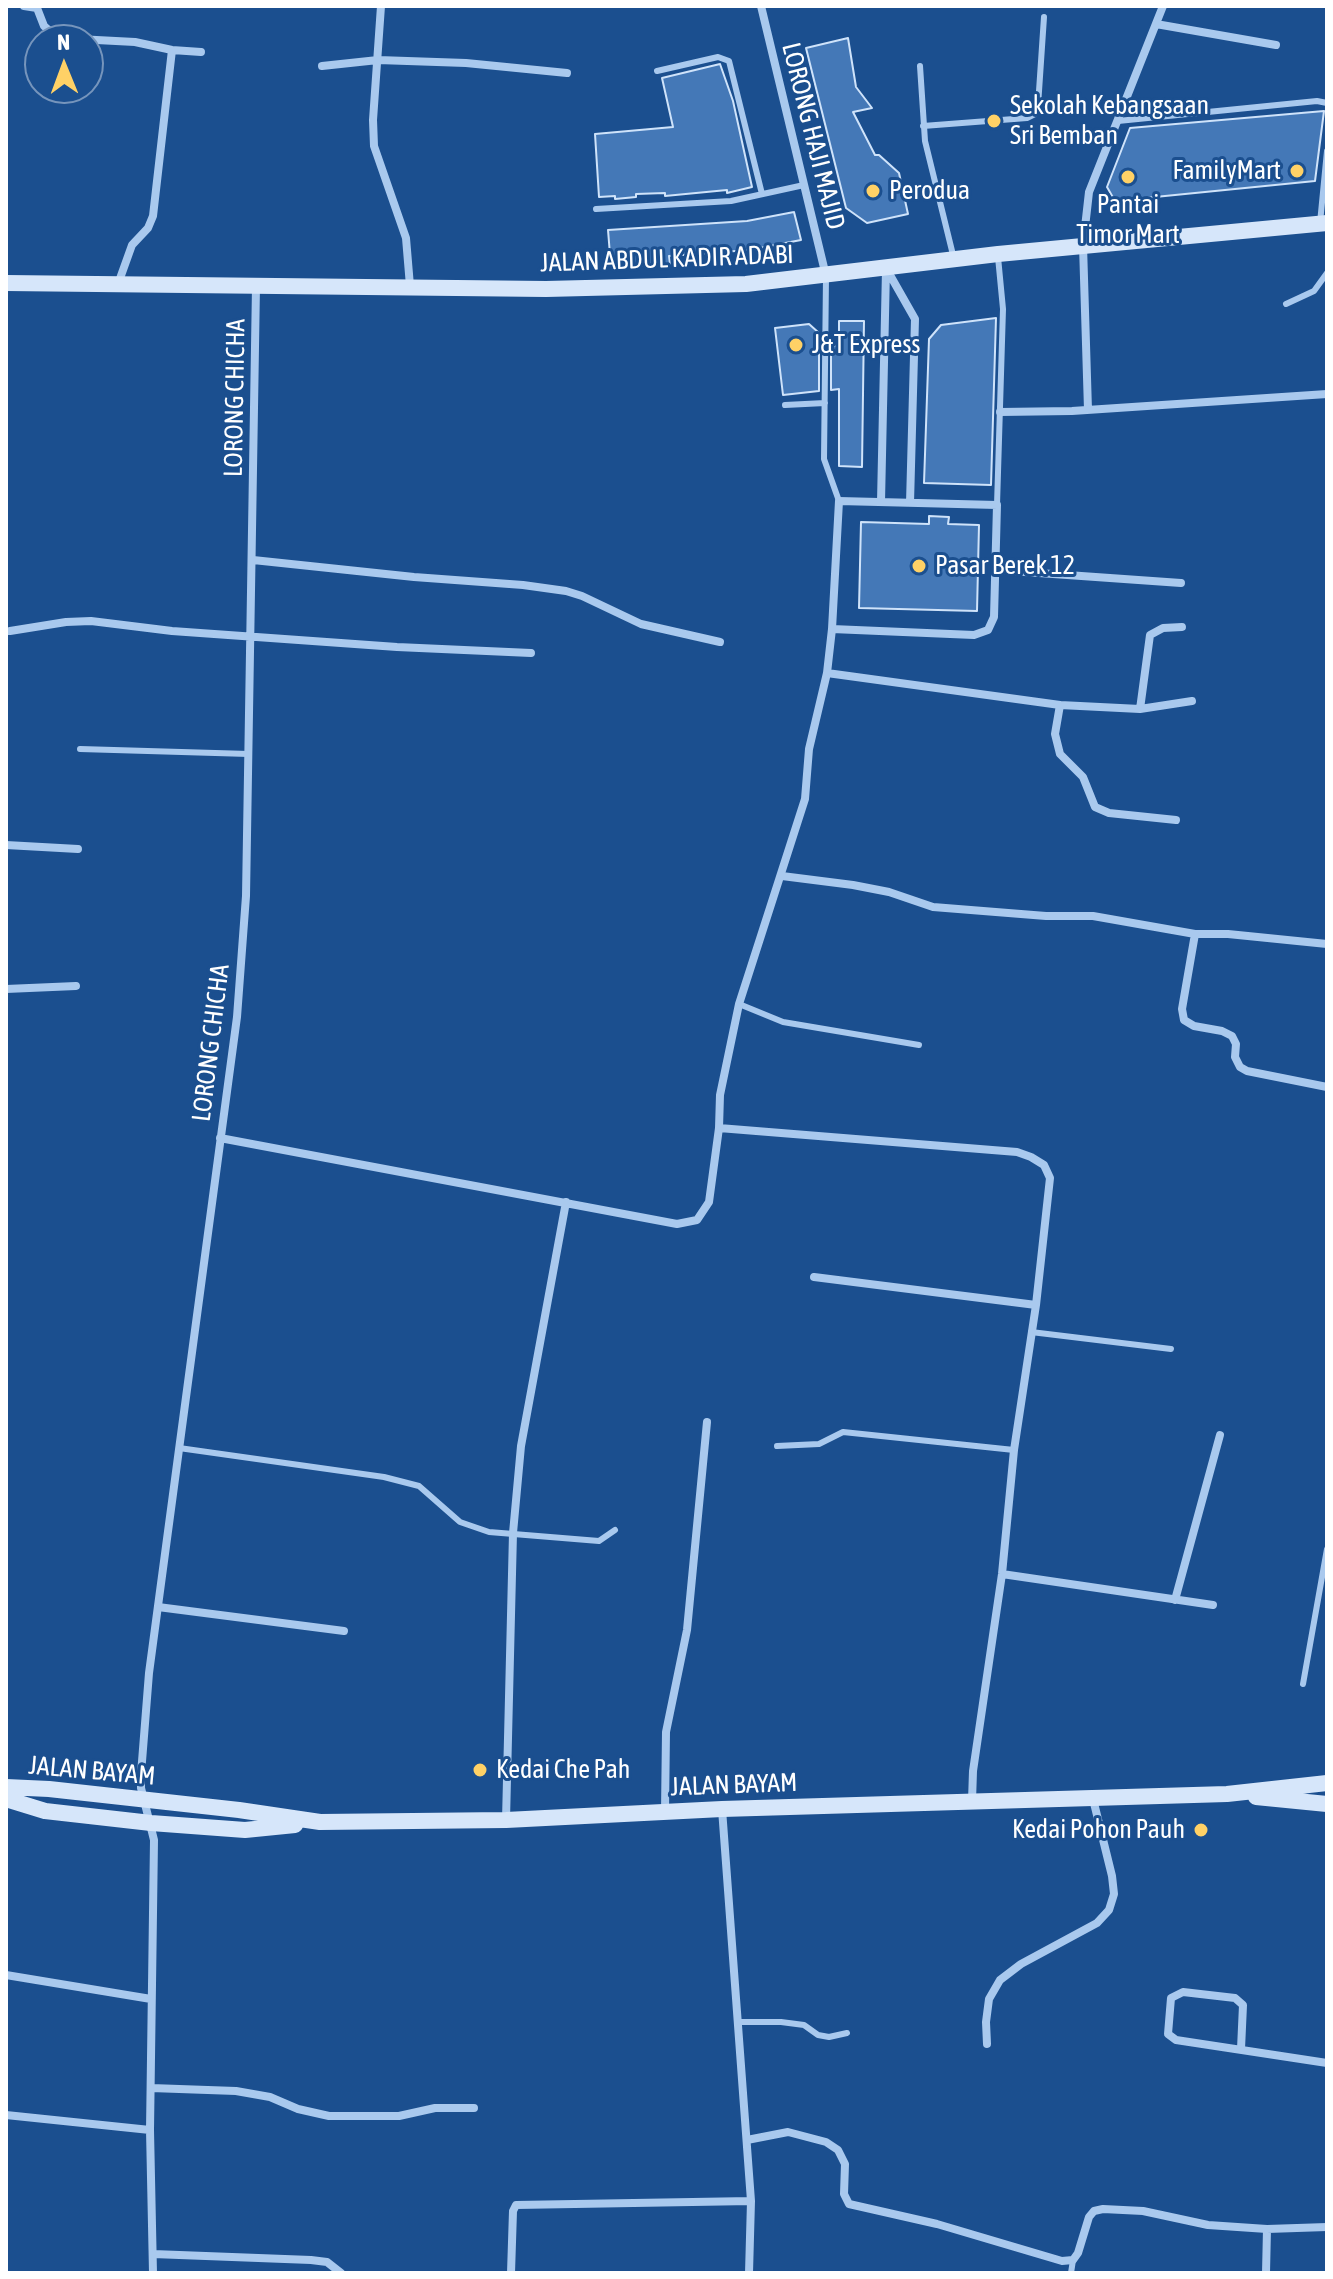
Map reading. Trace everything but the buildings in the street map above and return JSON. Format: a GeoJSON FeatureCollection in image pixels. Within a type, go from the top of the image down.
{"type":"FeatureCollection","features":[{"type":"Feature","properties":{"kind":"main road","name":"JALAN ABDUL KADIR ADABI"},"geometry":{"type":"LineString","coordinates":[[6,283],[651,288],[746,284],[1083,245],[1323,223]]}},
{"type":"Feature","properties":{"kind":"main road","name":"JALAN BAYAM"},"geometry":{"type":"LineString","coordinates":[[6,1787],[145,1800],[320,1822],[506,1820],[722,1809],[1227,1794],[1327,1783]]}},
{"type":"Feature","properties":{"kind":"main road","name":"JALAN BAYAM"},"geometry":{"type":"LineString","coordinates":[[1227,1794],[1327,1804]]}},
{"type":"Feature","properties":{"kind":"main road"},"geometry":{"type":"LineString","coordinates":[[6,1799],[45,1811],[245,1830],[320,1822]]}},
{"type":"Feature","properties":{"kind":"street"},"geometry":{"type":"LineString","coordinates":[[24,6],[37,7],[47,31],[58,38],[135,42],[201,52]]}},
{"type":"Feature","properties":{"kind":"street"},"geometry":{"type":"LineString","coordinates":[[381,6],[374,146],[406,238],[410,286]]}},
{"type":"Feature","properties":{"kind":"street","name":"LORONG HAJI MAJID"},"geometry":{"type":"LineString","coordinates":[[761,6],[826,276]]}},
{"type":"Feature","properties":{"kind":"street"},"geometry":{"type":"LineString","coordinates":[[1088,410],[1083,245],[1090,189],[1163,6]]}},
{"type":"Feature","properties":{"kind":"street"},"geometry":{"type":"LineString","coordinates":[[1156,24],[1276,45]]}},
{"type":"Feature","properties":{"kind":"street"},"geometry":{"type":"LineString","coordinates":[[118,284],[132,245],[148,228],[153,216],[172,50]]}},
{"type":"Feature","properties":{"kind":"street"},"geometry":{"type":"LineString","coordinates":[[322,66],[378,60],[466,63],[567,73]]}},
{"type":"Feature","properties":{"kind":"street"},"geometry":{"type":"LineString","coordinates":[[881,502],[886,268]]}},
{"type":"Feature","properties":{"kind":"street"},"geometry":{"type":"LineString","coordinates":[[886,268],[915,319],[910,503]]}},
{"type":"Feature","properties":{"kind":"street","name":"LORONG CHICHA"},"geometry":{"type":"LineString","coordinates":[[153,2273],[150,2130],[154,1840],[141,1774],[149,1673],[237,1017],[246,896],[256,285]]}},
{"type":"Feature","properties":{"kind":"street"},"geometry":{"type":"LineString","coordinates":[[1000,412],[1088,410],[1327,394]]}},
{"type":"Feature","properties":{"kind":"street"},"geometry":{"type":"LineString","coordinates":[[220,1138],[677,1224],[697,1220],[709,1202],[720,1095],[739,1004],[805,799],[809,749],[827,673],[839,501],[997,505],[994,617],[988,630],[981,634],[832,629]]}},
{"type":"Feature","properties":{"kind":"street"},"geometry":{"type":"LineString","coordinates":[[253,560],[566,591],[641,624],[720,642]]}},
{"type":"Feature","properties":{"kind":"street"},"geometry":{"type":"LineString","coordinates":[[996,570],[1181,583]]}},
{"type":"Feature","properties":{"kind":"street"},"geometry":{"type":"LineString","coordinates":[[10,631],[91,621],[172,631],[531,653]]}},
{"type":"Feature","properties":{"kind":"street"},"geometry":{"type":"LineString","coordinates":[[1140,709],[1150,635],[1163,628],[1182,627]]}},
{"type":"Feature","properties":{"kind":"street"},"geometry":{"type":"LineString","coordinates":[[827,673],[1060,705],[1140,709],[1192,701]]}},
{"type":"Feature","properties":{"kind":"street"},"geometry":{"type":"LineString","coordinates":[[1060,705],[1055,734],[1060,754],[1083,777],[1095,807],[1109,813],[1176,820]]}},
{"type":"Feature","properties":{"kind":"street"},"geometry":{"type":"LineString","coordinates":[[6,845],[78,849]]}},
{"type":"Feature","properties":{"kind":"street"},"geometry":{"type":"LineString","coordinates":[[782,876],[865,887],[933,907],[1046,916],[1093,916],[1195,934],[1228,934],[1327,944]]}},
{"type":"Feature","properties":{"kind":"street"},"geometry":{"type":"LineString","coordinates":[[1195,934],[1182,1009],[1184,1020],[1194,1026],[1232,1036],[1236,1044],[1235,1057],[1240,1067],[1247,1071],[1327,1087]]}},
{"type":"Feature","properties":{"kind":"street"},"geometry":{"type":"LineString","coordinates":[[6,989],[76,986]]}},
{"type":"Feature","properties":{"kind":"street"},"geometry":{"type":"LineString","coordinates":[[719,1128],[1017,1152],[1044,1165],[1050,1178],[1036,1305],[1014,1450],[1002,1574],[973,1771],[972,1801]]}},
{"type":"Feature","properties":{"kind":"street"},"geometry":{"type":"LineString","coordinates":[[506,1820],[513,1533],[521,1446],[566,1202]]}},
{"type":"Feature","properties":{"kind":"street"},"geometry":{"type":"LineString","coordinates":[[814,1277],[1036,1305]]}},
{"type":"Feature","properties":{"kind":"street"},"geometry":{"type":"LineString","coordinates":[[665,1812],[666,1732],[687,1630],[707,1422]]}},
{"type":"Feature","properties":{"kind":"street"},"geometry":{"type":"LineString","coordinates":[[1175,1600],[1220,1435]]}},
{"type":"Feature","properties":{"kind":"street"},"geometry":{"type":"LineString","coordinates":[[1002,1574],[1213,1605]]}},
{"type":"Feature","properties":{"kind":"street"},"geometry":{"type":"LineString","coordinates":[[158,1607],[344,1631]]}},
{"type":"Feature","properties":{"kind":"street"},"geometry":{"type":"LineString","coordinates":[[987,2044],[989,1999],[1000,1980],[1021,1964],[1097,1923],[1109,1910],[1114,1894],[1112,1876],[1093,1799]]}},
{"type":"Feature","properties":{"kind":"street"},"geometry":{"type":"LineString","coordinates":[[722,1809],[751,2201],[749,2273]]}},
{"type":"Feature","properties":{"kind":"street"},"geometry":{"type":"LineString","coordinates":[[6,1975],[151,1999]]}},
{"type":"Feature","properties":{"kind":"street"},"geometry":{"type":"LineString","coordinates":[[1241,2049],[1243,2005],[1235,1998],[1183,1992],[1171,1998],[1168,2034],[1171,2037],[1241,2049],[1327,2063]]}},
{"type":"Feature","properties":{"kind":"street"},"geometry":{"type":"LineString","coordinates":[[151,2088],[236,2091],[270,2097],[298,2109],[329,2116],[399,2116],[435,2108],[474,2108]]}},
{"type":"Feature","properties":{"kind":"street"},"geometry":{"type":"LineString","coordinates":[[6,2115],[150,2130]]}},
{"type":"Feature","properties":{"kind":"street"},"geometry":{"type":"LineString","coordinates":[[747,2140],[788,2132],[826,2142],[838,2150],[845,2164],[844,2194],[849,2204],[937,2224],[1062,2261],[1073,2260],[1089,2217],[1094,2211],[1103,2209],[1143,2211],[1208,2225],[1267,2229],[1327,2227]]}},
{"type":"Feature","properties":{"kind":"street"},"geometry":{"type":"LineString","coordinates":[[511,2273],[513,2211],[516,2205],[751,2201]]}},
{"type":"Feature","properties":{"kind":"street"},"geometry":{"type":"LineString","coordinates":[[1266,2273],[1267,2229]]}},
{"type":"Feature","properties":{"kind":"street"},"geometry":{"type":"LineString","coordinates":[[153,2254],[311,2260],[327,2262],[341,2273]]}},
{"type":"Feature","properties":{"kind":"lane"},"geometry":{"type":"LineString","coordinates":[[923,126],[1027,118],[1035,114],[1044,17]]}},
{"type":"Feature","properties":{"kind":"lane"},"geometry":{"type":"LineString","coordinates":[[657,71],[718,57],[729,61],[762,194]]}},
{"type":"Feature","properties":{"kind":"lane"},"geometry":{"type":"LineString","coordinates":[[920,66],[923,126],[954,259]]}},
{"type":"Feature","properties":{"kind":"lane"},"geometry":{"type":"LineString","coordinates":[[1118,121],[1317,101],[1327,103]]}},
{"type":"Feature","properties":{"kind":"lane"},"geometry":{"type":"LineString","coordinates":[[1323,223],[1327,151]]}},
{"type":"Feature","properties":{"kind":"lane"},"geometry":{"type":"LineString","coordinates":[[596,209],[724,202],[804,185]]}},
{"type":"Feature","properties":{"kind":"lane"},"geometry":{"type":"LineString","coordinates":[[997,505],[1003,309],[998,254]]}},
{"type":"Feature","properties":{"kind":"lane"},"geometry":{"type":"LineString","coordinates":[[1286,304],[1314,291],[1327,273]]}},
{"type":"Feature","properties":{"kind":"lane"},"geometry":{"type":"LineString","coordinates":[[826,276],[824,459],[839,501]]}},
{"type":"Feature","properties":{"kind":"lane"},"geometry":{"type":"LineString","coordinates":[[785,405],[825,403]]}},
{"type":"Feature","properties":{"kind":"lane"},"geometry":{"type":"LineString","coordinates":[[80,749],[249,754]]}},
{"type":"Feature","properties":{"kind":"lane"},"geometry":{"type":"LineString","coordinates":[[739,1004],[783,1022],[919,1045]]}},
{"type":"Feature","properties":{"kind":"lane"},"geometry":{"type":"LineString","coordinates":[[1031,1332],[1171,1349]]}},
{"type":"Feature","properties":{"kind":"lane"},"geometry":{"type":"LineString","coordinates":[[777,1446],[819,1444],[843,1432],[1014,1450]]}},
{"type":"Feature","properties":{"kind":"lane"},"geometry":{"type":"LineString","coordinates":[[179,1448],[384,1477],[419,1486],[460,1522],[489,1532],[599,1541],[615,1530]]}},
{"type":"Feature","properties":{"kind":"lane"},"geometry":{"type":"LineString","coordinates":[[1303,1684],[1327,1549]]}},
{"type":"Feature","properties":{"kind":"lane"},"geometry":{"type":"LineString","coordinates":[[738,2022],[804,2025],[818,2035],[829,2037],[847,2033]]}},
{"type":"Feature","properties":{"kind":"lane"},"geometry":{"type":"LineString","coordinates":[[1071,2273],[1073,2260]]}},
{"type":"Feature","properties":{"kind":"place","name":"Sekolah Kebangsaan Sri Bemban"},"geometry":{"type":"Point","coordinates":[994,121]}},
{"type":"Feature","properties":{"kind":"place","name":"FamilyMart"},"geometry":{"type":"Point","coordinates":[1297,171]}},
{"type":"Feature","properties":{"kind":"place","name":"Pantai Timor Mart"},"geometry":{"type":"Point","coordinates":[1128,177]}},
{"type":"Feature","properties":{"kind":"place","name":"Perodua"},"geometry":{"type":"Point","coordinates":[873,191]}},
{"type":"Feature","properties":{"kind":"place","name":"J&T Express"},"geometry":{"type":"Point","coordinates":[796,345]}},
{"type":"Feature","properties":{"kind":"place","name":"Pasar Berek 12"},"geometry":{"type":"Point","coordinates":[919,566]}},
{"type":"Feature","properties":{"kind":"place","name":"Kedai Che Pah"},"geometry":{"type":"Point","coordinates":[480,1770]}},
{"type":"Feature","properties":{"kind":"place","name":"Kedai Pohon Pauh"},"geometry":{"type":"Point","coordinates":[1201,1830]}}]}
